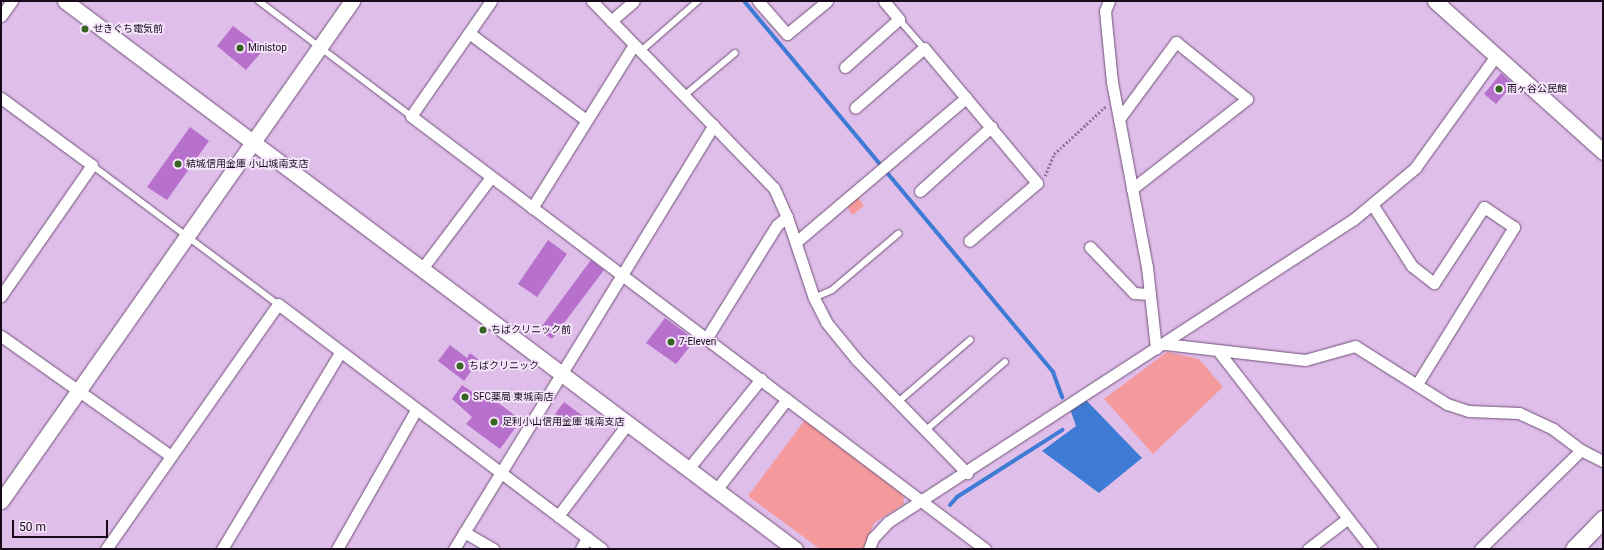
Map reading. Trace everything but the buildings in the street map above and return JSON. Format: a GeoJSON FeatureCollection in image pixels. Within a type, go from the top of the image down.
{"type":"FeatureCollection","features":[{"type":"Feature","properties":{"kind":"main road"},"geometry":{"type":"LineString","coordinates":[[1574,549],[1603,519]]}},
{"type":"Feature","properties":{"kind":"street"},"geometry":{"type":"LineString","coordinates":[[1,16],[12,1]]}},
{"type":"Feature","properties":{"kind":"street"},"geometry":{"type":"LineString","coordinates":[[65,1],[421,270],[795,549]]}},
{"type":"Feature","properties":{"kind":"street"},"geometry":{"type":"LineString","coordinates":[[1,501],[76,392],[352,1]]}},
{"type":"Feature","properties":{"kind":"street"},"geometry":{"type":"LineString","coordinates":[[492,1],[411,116],[532,208],[622,273],[706,339],[922,500],[985,549]]}},
{"type":"Feature","properties":{"kind":"street"},"geometry":{"type":"LineString","coordinates":[[592,1],[714,124],[774,188],[787,217],[814,298],[826,322],[857,360],[967,473]]}},
{"type":"Feature","properties":{"kind":"street"},"geometry":{"type":"LineString","coordinates":[[611,21],[634,1]]}},
{"type":"Feature","properties":{"kind":"street"},"geometry":{"type":"LineString","coordinates":[[758,1],[787,34],[827,1]]}},
{"type":"Feature","properties":{"kind":"street"},"geometry":{"type":"LineString","coordinates":[[845,67],[899,19],[884,1]]}},
{"type":"Feature","properties":{"kind":"street"},"geometry":{"type":"LineString","coordinates":[[1109,1],[1105,12],[1115,97],[1160,346]]}},
{"type":"Feature","properties":{"kind":"street"},"geometry":{"type":"LineString","coordinates":[[1435,1],[1495,57],[1603,152]]}},
{"type":"Feature","properties":{"kind":"street"},"geometry":{"type":"LineString","coordinates":[[469,33],[586,120]]}},
{"type":"Feature","properties":{"kind":"street"},"geometry":{"type":"LineString","coordinates":[[1119,119],[1176,42],[1247,99],[1132,189]]}},
{"type":"Feature","properties":{"kind":"street"},"geometry":{"type":"LineString","coordinates":[[532,208],[586,120],[637,48]]}},
{"type":"Feature","properties":{"kind":"street"},"geometry":{"type":"LineString","coordinates":[[855,108],[924,48],[1037,183],[969,240]]}},
{"type":"Feature","properties":{"kind":"street"},"geometry":{"type":"LineString","coordinates":[[869,549],[879,530],[922,500],[967,473],[1354,219],[1415,168],[1495,57]]}},
{"type":"Feature","properties":{"kind":"street"},"geometry":{"type":"LineString","coordinates":[[1,98],[92,166],[1,296]]}},
{"type":"Feature","properties":{"kind":"street"},"geometry":{"type":"LineString","coordinates":[[796,242],[966,98]]}},
{"type":"Feature","properties":{"kind":"street"},"geometry":{"type":"LineString","coordinates":[[454,549],[714,124]]}},
{"type":"Feature","properties":{"kind":"street"},"geometry":{"type":"LineString","coordinates":[[920,191],[991,127]]}},
{"type":"Feature","properties":{"kind":"street"},"geometry":{"type":"LineString","coordinates":[[421,270],[491,177]]}},
{"type":"Feature","properties":{"kind":"street"},"geometry":{"type":"LineString","coordinates":[[1372,204],[1412,266],[1434,283],[1484,207],[1514,227],[1417,384]]}},
{"type":"Feature","properties":{"kind":"street"},"geometry":{"type":"LineString","coordinates":[[706,339],[777,225],[787,217]]}},
{"type":"Feature","properties":{"kind":"street"},"geometry":{"type":"LineString","coordinates":[[1090,247],[1134,293],[1150,294]]}},
{"type":"Feature","properties":{"kind":"street"},"geometry":{"type":"LineString","coordinates":[[106,549],[278,304],[340,353],[602,549]]}},
{"type":"Feature","properties":{"kind":"street"},"geometry":{"type":"LineString","coordinates":[[1,336],[76,392],[171,456]]}},
{"type":"Feature","properties":{"kind":"street"},"geometry":{"type":"LineString","coordinates":[[1160,346],[1305,360],[1355,346],[1447,404],[1469,411],[1519,413],[1553,429],[1581,450],[1603,461]]}},
{"type":"Feature","properties":{"kind":"street"},"geometry":{"type":"LineString","coordinates":[[1218,352],[1347,519],[1372,549]]}},
{"type":"Feature","properties":{"kind":"street"},"geometry":{"type":"LineString","coordinates":[[222,549],[340,353]]}},
{"type":"Feature","properties":{"kind":"street"},"geometry":{"type":"LineString","coordinates":[[688,469],[761,379]]}},
{"type":"Feature","properties":{"kind":"street"},"geometry":{"type":"LineString","coordinates":[[716,490],[787,399]]}},
{"type":"Feature","properties":{"kind":"street"},"geometry":{"type":"LineString","coordinates":[[337,549],[416,410]]}},
{"type":"Feature","properties":{"kind":"street"},"geometry":{"type":"LineString","coordinates":[[558,516],[628,423]]}},
{"type":"Feature","properties":{"kind":"street"},"geometry":{"type":"LineString","coordinates":[[1480,549],[1581,450]]}},
{"type":"Feature","properties":{"kind":"street"},"geometry":{"type":"LineString","coordinates":[[1308,549],[1347,519]]}},
{"type":"Feature","properties":{"kind":"street"},"geometry":{"type":"LineString","coordinates":[[464,532],[493,549]]}},
{"type":"Feature","properties":{"kind":"street"},"geometry":{"type":"LineString","coordinates":[[580,549],[587,538]]}},
{"type":"Feature","properties":{"kind":"lane"},"geometry":{"type":"LineString","coordinates":[[259,1],[319,48],[411,116]]}},
{"type":"Feature","properties":{"kind":"lane"},"geometry":{"type":"LineString","coordinates":[[637,48],[698,1]]}},
{"type":"Feature","properties":{"kind":"lane"},"geometry":{"type":"LineString","coordinates":[[899,19],[924,48]]}},
{"type":"Feature","properties":{"kind":"lane"},"geometry":{"type":"LineString","coordinates":[[685,95],[735,53]]}},
{"type":"Feature","properties":{"kind":"lane"},"geometry":{"type":"LineString","coordinates":[[92,166],[278,304]]}},
{"type":"Feature","properties":{"kind":"lane"},"geometry":{"type":"LineString","coordinates":[[814,298],[832,290],[898,234]]}},
{"type":"Feature","properties":{"kind":"lane"},"geometry":{"type":"LineString","coordinates":[[898,402],[970,340]]}},
{"type":"Feature","properties":{"kind":"lane"},"geometry":{"type":"LineString","coordinates":[[926,430],[1005,362]]}},
{"type":"Feature","properties":{"kind":"path"},"geometry":{"type":"LineString","coordinates":[[1037,183],[1046,175],[1054,154],[1115,97]]}},
{"type":"Feature","properties":{"kind":"shaded area"},"geometry":{"type":"Polygon","coordinates":[[[858,197],[864,206],[852,215],[847,206],[858,197]]]}},
{"type":"Feature","properties":{"kind":"shaded area"},"geometry":{"type":"Polygon","coordinates":[[[1167,352],[1199,359],[1223,387],[1153,454],[1104,399],[1167,352]]]}},
{"type":"Feature","properties":{"kind":"shaded area"},"geometry":{"type":"Polygon","coordinates":[[[805,420],[903,495],[904,504],[874,523],[863,549],[820,549],[748,496],[805,420]]]}},
{"type":"Feature","properties":{"kind":"water"},"geometry":{"type":"Polygon","coordinates":[[[1086,400],[1142,458],[1099,493],[1042,451],[1076,426],[1070,409],[1086,400]]]}},
{"type":"Feature","properties":{"kind":"waterway"},"geometry":{"type":"LineString","coordinates":[[744,1],[1053,372],[1062,397]]}},
{"type":"Feature","properties":{"kind":"waterway"},"geometry":{"type":"LineString","coordinates":[[950,505],[957,497],[1062,430]]}},
{"type":"Feature","properties":{"kind":"place","name":"せきぐち電気前"},"geometry":{"type":"Point","coordinates":[85,29]}},
{"type":"Feature","properties":{"kind":"place","name":"Ministop"},"geometry":{"type":"Point","coordinates":[240,48]}},
{"type":"Feature","properties":{"kind":"place","name":"雨ヶ谷公民館"},"geometry":{"type":"Point","coordinates":[1499,89]}},
{"type":"Feature","properties":{"kind":"place","name":"結城信用金庫 小山城南支店"},"geometry":{"type":"Point","coordinates":[178,164]}},
{"type":"Feature","properties":{"kind":"place","name":"ちばクリニック前"},"geometry":{"type":"Point","coordinates":[483,330]}},
{"type":"Feature","properties":{"kind":"place","name":"7-Eleven"},"geometry":{"type":"Point","coordinates":[671,342]}},
{"type":"Feature","properties":{"kind":"place","name":"ちばクリニック"},"geometry":{"type":"Point","coordinates":[460,366]}},
{"type":"Feature","properties":{"kind":"place","name":"SFC薬局 東城南店"},"geometry":{"type":"Point","coordinates":[465,397]}},
{"type":"Feature","properties":{"kind":"place","name":"足利小山信用金庫 城南支店"},"geometry":{"type":"Point","coordinates":[494,422]}}]}
